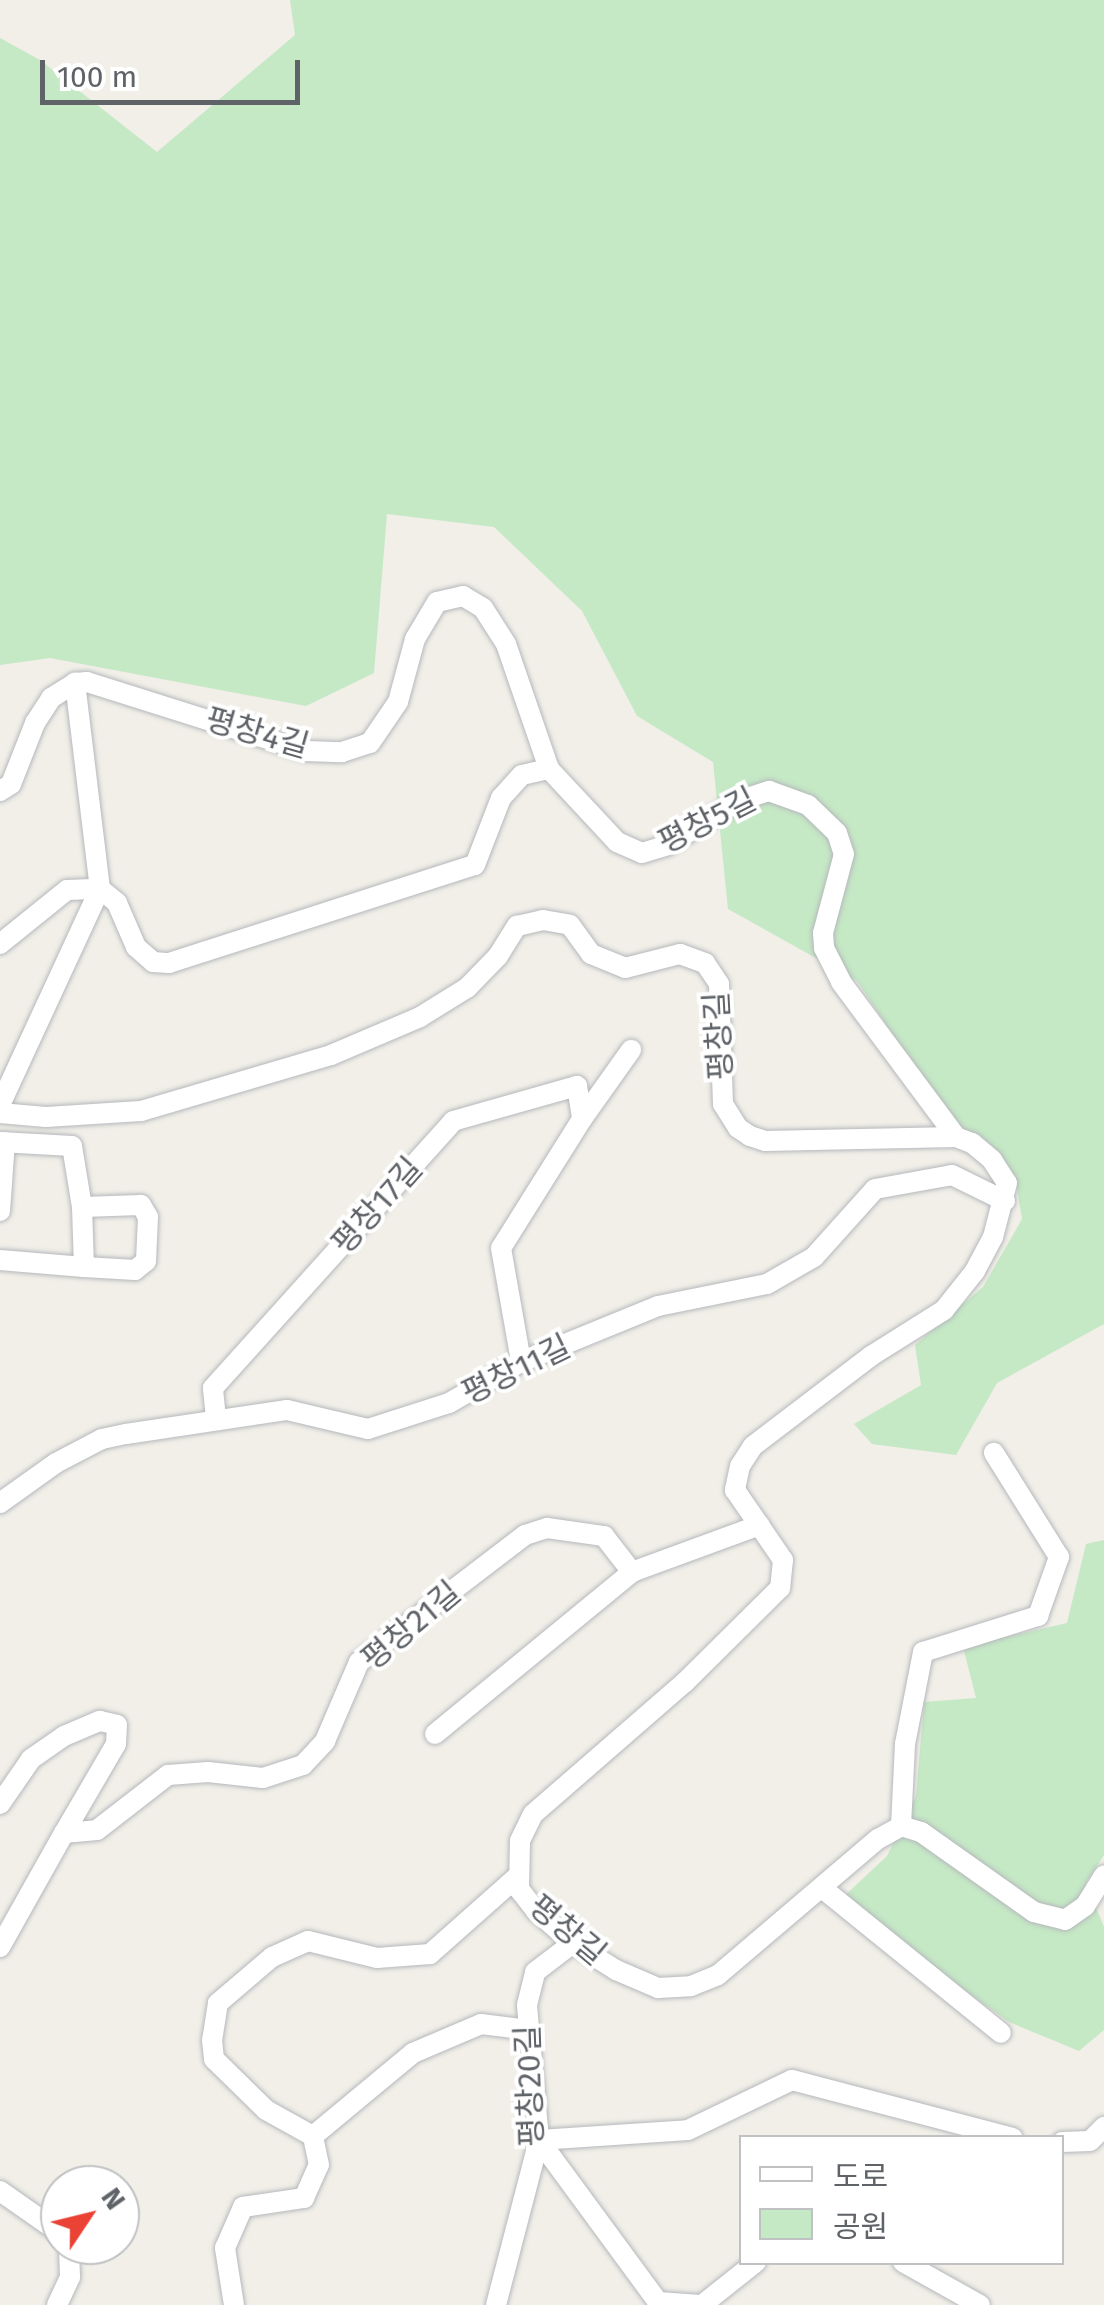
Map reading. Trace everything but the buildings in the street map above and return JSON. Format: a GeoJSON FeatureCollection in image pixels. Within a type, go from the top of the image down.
{"type":"FeatureCollection","features":[{"type":"Feature","properties":{"kind":"street","name":"평창4길"},"geometry":{"type":"LineString","coordinates":[[75,683],[87,682],[306,751],[342,752],[370,744],[398,702],[414,639],[436,602],[463,596],[483,608]]}},
{"type":"Feature","properties":{"kind":"street","name":"평창5길"},"geometry":{"type":"LineString","coordinates":[[483,608],[506,644],[549,769],[617,842],[642,853],[668,846],[738,801],[769,791],[808,805],[837,833],[844,854],[824,933],[824,948],[841,982],[956,1137]]}},
{"type":"Feature","properties":{"kind":"street"},"geometry":{"type":"LineString","coordinates":[[0,791],[11,784],[35,723],[51,698],[75,683],[100,889],[0,1105]]}},
{"type":"Feature","properties":{"kind":"street"},"geometry":{"type":"LineString","coordinates":[[0,944],[68,890],[100,889],[117,903],[136,947],[153,962],[169,963],[474,865],[501,798],[522,775],[549,769]]}},
{"type":"Feature","properties":{"kind":"street","name":"평창길"},"geometry":{"type":"LineString","coordinates":[[0,1113],[46,1117],[142,1112],[331,1055],[420,1017],[466,988],[498,956],[517,926],[542,920],[570,925],[591,954],[625,968],[680,954],[705,963],[719,984],[724,1104],[730,1118],[750,1136],[765,1141],[956,1137]]}},
{"type":"Feature","properties":{"kind":"street"},"geometry":{"type":"LineString","coordinates":[[521,1362],[501,1248],[582,1119],[631,1050]]}},
{"type":"Feature","properties":{"kind":"street","name":"평창17길"},"geometry":{"type":"LineString","coordinates":[[216,1418],[212,1388],[453,1122],[578,1086],[582,1119]]}},
{"type":"Feature","properties":{"kind":"street"},"geometry":{"type":"LineString","coordinates":[[956,1137],[980,1150],[1004,1174],[1005,1201]]}},
{"type":"Feature","properties":{"kind":"street"},"geometry":{"type":"LineString","coordinates":[[0,1211],[3,1142],[72,1146],[82,1207],[84,1267]]}},
{"type":"Feature","properties":{"kind":"street","name":"평창11길"},"geometry":{"type":"LineString","coordinates":[[2,1497],[102,1440],[216,1418],[287,1410],[368,1429],[449,1403],[521,1362],[658,1306],[768,1284],[814,1257],[874,1189],[952,1175],[1005,1201]]}},
{"type":"Feature","properties":{"kind":"street","name":"평창길"},"geometry":{"type":"LineString","coordinates":[[901,1826],[878,1839],[718,1974],[691,1986],[658,1988],[574,1943],[536,1911],[519,1889],[520,1841],[534,1814],[685,1682],[780,1588],[783,1560],[735,1490],[740,1466],[754,1446],[871,1356],[944,1310],[975,1271],[1005,1201]]}},
{"type":"Feature","properties":{"kind":"street"},"geometry":{"type":"LineString","coordinates":[[0,1260],[135,1270],[146,1260],[148,1218],[141,1205],[82,1207]]}},
{"type":"Feature","properties":{"kind":"street"},"geometry":{"type":"LineString","coordinates":[[994,1453],[1059,1557],[1038,1616],[923,1652],[905,1744],[901,1826],[921,1832],[1034,1912],[1065,1920],[1084,1906],[1104,1876]]}},
{"type":"Feature","properties":{"kind":"street"},"geometry":{"type":"LineString","coordinates":[[435,1734],[632,1572],[760,1525]]}},
{"type":"Feature","properties":{"kind":"street","name":"평창21길"},"geometry":{"type":"LineString","coordinates":[[64,1833],[97,1830],[168,1775],[208,1772],[263,1778],[302,1766],[324,1741],[359,1662],[525,1536],[547,1528],[604,1536],[632,1572]]}},
{"type":"Feature","properties":{"kind":"street"},"geometry":{"type":"LineString","coordinates":[[0,1804],[31,1759],[64,1736],[100,1720],[117,1725],[116,1744],[0,1946]]}},
{"type":"Feature","properties":{"kind":"street"},"geometry":{"type":"LineString","coordinates":[[234,2305],[225,2248],[243,2207],[304,2198],[319,2165],[312,2136],[266,2110],[214,2059],[218,2002],[272,1957],[308,1941],[377,1958],[430,1954],[518,1876]]}},
{"type":"Feature","properties":{"kind":"street"},"geometry":{"type":"LineString","coordinates":[[822,1888],[1001,2032]]}},
{"type":"Feature","properties":{"kind":"street","name":"평창20길"},"geometry":{"type":"LineString","coordinates":[[496,2305],[539,2140],[527,2005],[536,1972],[574,1943]]}},
{"type":"Feature","properties":{"kind":"street"},"geometry":{"type":"LineString","coordinates":[[312,2136],[413,2052],[481,2024],[529,2030]]}},
{"type":"Feature","properties":{"kind":"street"},"geometry":{"type":"LineString","coordinates":[[539,2140],[688,2130],[792,2080],[1002,2135]]}},
{"type":"Feature","properties":{"kind":"street"},"geometry":{"type":"LineString","coordinates":[[1064,2142],[1090,2141],[1104,2127]]}},
{"type":"Feature","properties":{"kind":"street"},"geometry":{"type":"LineString","coordinates":[[539,2140],[658,2302],[699,2305],[752,2265]]}},
{"type":"Feature","properties":{"kind":"street"},"geometry":{"type":"LineString","coordinates":[[0,2191],[40,2219]]}},
{"type":"Feature","properties":{"kind":"street"},"geometry":{"type":"LineString","coordinates":[[57,2305],[70,2277],[70,2265]]}},
{"type":"Feature","properties":{"kind":"street"},"geometry":{"type":"LineString","coordinates":[[908,2265],[980,2305]]}},
{"type":"Feature","properties":{"kind":"street"},"geometry":{"type":"LineString","coordinates":[[725,2283],[732,2305]]}},
{"type":"Feature","properties":{"kind":"green space"},"geometry":{"type":"Polygon","coordinates":[[[290,0],[1104,0],[1104,1324],[997,1383],[956,1455],[872,1444],[854,1424],[921,1385],[915,1345],[983,1287],[1022,1219],[1017,1189],[974,1141],[962,1138],[857,981],[728,909],[713,762],[637,716],[582,611],[494,527],[387,514],[374,673],[306,706],[50,658],[0,665],[0,38],[40,60],[157,152],[295,35],[290,0]]]}},
{"type":"Feature","properties":{"kind":"green space"},"geometry":{"type":"Polygon","coordinates":[[[1104,1540],[1104,1855],[1086,1883],[1104,1927],[1104,2030],[1079,2051],[1009,2022],[839,1901],[887,1856],[916,1796],[924,1702],[976,1698],[963,1647],[1067,1623],[1086,1544],[1104,1540]]]}}]}
